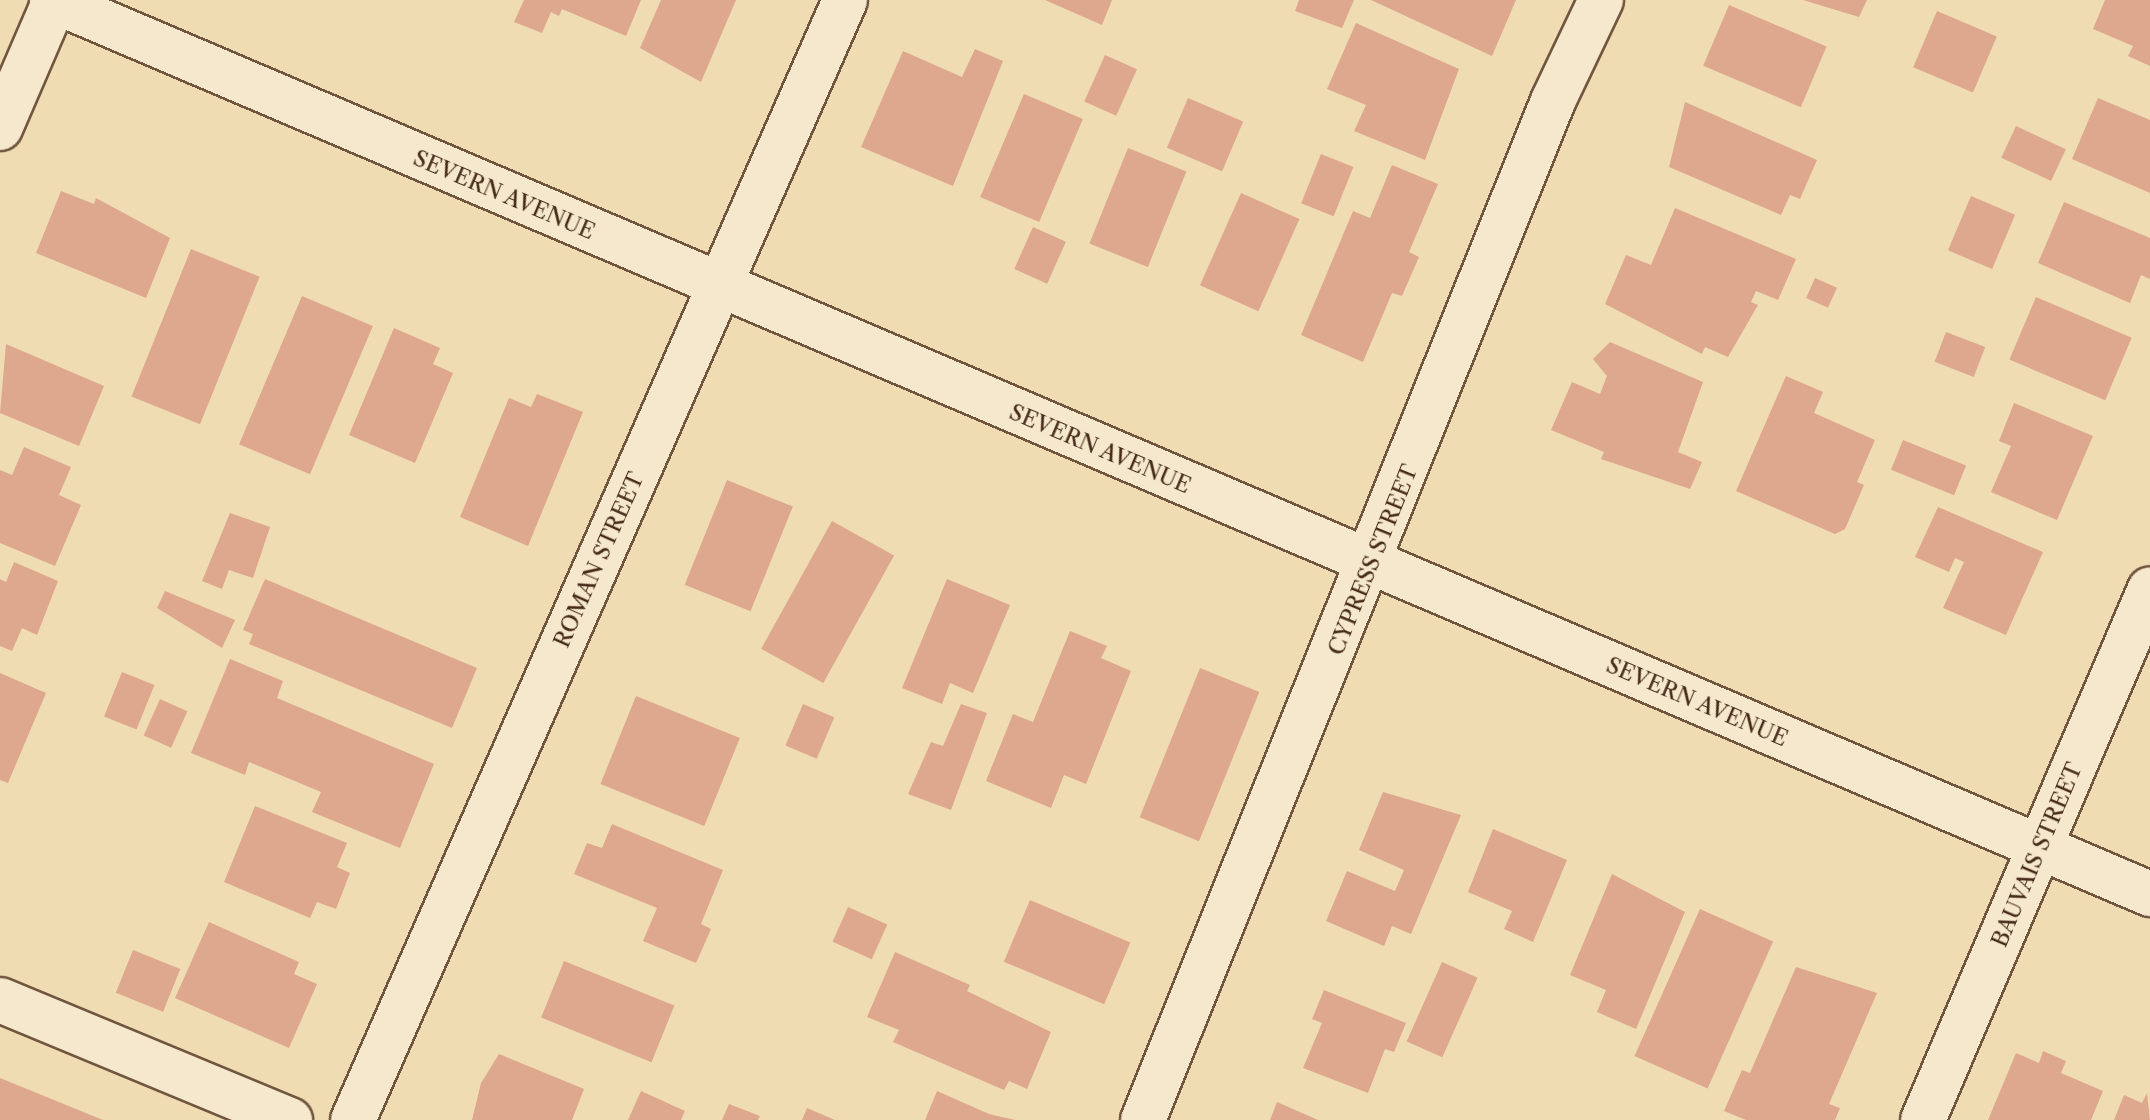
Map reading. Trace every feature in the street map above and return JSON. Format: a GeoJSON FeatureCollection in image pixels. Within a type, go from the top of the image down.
{"type":"FeatureCollection","features":[{"type":"Feature","properties":{"kind":"street","name":"SEVERN AVENUE"},"geometry":{"type":"LineString","coordinates":[[54,0],[719,288],[2150,894]]}},
{"type":"Feature","properties":{"kind":"street"},"geometry":{"type":"LineString","coordinates":[[0,128],[54,0]]}},
{"type":"Feature","properties":{"kind":"street","name":"ROMAN STREET"},"geometry":{"type":"LineString","coordinates":[[353,1120],[845,0]]}},
{"type":"Feature","properties":{"kind":"street","name":"CYPRESS STREET"},"geometry":{"type":"LineString","coordinates":[[1143,1120],[1372,565],[1553,101],[1601,0]]}},
{"type":"Feature","properties":{"kind":"street","name":"BAUVAIS STREET"},"geometry":{"type":"LineString","coordinates":[[1923,1120],[2150,589]]}},
{"type":"Feature","properties":{"kind":"street"},"geometry":{"type":"LineString","coordinates":[[0,1000],[245,1111],[290,1120]]}},
{"type":"Feature","properties":{"kind":"building"},"geometry":{"type":"Polygon","coordinates":[[[524,0],[641,0],[626,36],[562,9],[559,16],[551,12],[542,33],[514,22],[524,0]]]}},
{"type":"Feature","properties":{"kind":"building"},"geometry":{"type":"Polygon","coordinates":[[[661,0],[736,0],[701,82],[640,48],[661,0]]]}},
{"type":"Feature","properties":{"kind":"building"},"geometry":{"type":"Polygon","coordinates":[[[1045,0],[1112,0],[1102,25],[1045,0]]]}},
{"type":"Feature","properties":{"kind":"building"},"geometry":{"type":"Polygon","coordinates":[[[1299,0],[1354,0],[1342,28],[1295,11],[1299,0]]]}},
{"type":"Feature","properties":{"kind":"building"},"geometry":{"type":"Polygon","coordinates":[[[1371,0],[1516,0],[1492,56],[1371,0]]]}},
{"type":"Feature","properties":{"kind":"building"},"geometry":{"type":"Polygon","coordinates":[[[1803,0],[1867,0],[1859,17],[1803,0]]]}},
{"type":"Feature","properties":{"kind":"building"},"geometry":{"type":"Polygon","coordinates":[[[2105,0],[2150,0],[2150,66],[2128,56],[2133,46],[2093,29],[2105,0]]]}},
{"type":"Feature","properties":{"kind":"building"},"geometry":{"type":"Polygon","coordinates":[[[1729,5],[1827,46],[1801,107],[1703,66],[1729,5]]]}},
{"type":"Feature","properties":{"kind":"building"},"geometry":{"type":"Polygon","coordinates":[[[1937,11],[1997,36],[1973,93],[1913,67],[1937,11]]]}},
{"type":"Feature","properties":{"kind":"building"},"geometry":{"type":"Polygon","coordinates":[[[1356,23],[1459,69],[1425,160],[1354,131],[1366,105],[1327,89],[1356,23]]]}},
{"type":"Feature","properties":{"kind":"building"},"geometry":{"type":"Polygon","coordinates":[[[975,49],[1003,61],[953,186],[861,147],[903,51],[962,77],[975,49]]]}},
{"type":"Feature","properties":{"kind":"building"},"geometry":{"type":"Polygon","coordinates":[[[1105,55],[1137,69],[1116,116],[1084,102],[1105,55]]]}},
{"type":"Feature","properties":{"kind":"building"},"geometry":{"type":"Polygon","coordinates":[[[1024,94],[1083,119],[1039,222],[980,197],[1024,94]]]}},
{"type":"Feature","properties":{"kind":"building"},"geometry":{"type":"Polygon","coordinates":[[[1188,98],[1243,121],[1222,171],[1167,148],[1188,98]]]}},
{"type":"Feature","properties":{"kind":"building"},"geometry":{"type":"Polygon","coordinates":[[[2098,98],[2150,120],[2150,193],[2072,159],[2098,98]]]}},
{"type":"Feature","properties":{"kind":"building"},"geometry":{"type":"Polygon","coordinates":[[[1685,102],[1817,160],[1800,199],[1790,195],[1781,215],[1669,167],[1685,102]]]}},
{"type":"Feature","properties":{"kind":"building"},"geometry":{"type":"Polygon","coordinates":[[[2016,126],[2066,149],[2051,181],[2001,158],[2016,126]]]}},
{"type":"Feature","properties":{"kind":"building"},"geometry":{"type":"Polygon","coordinates":[[[1128,148],[1186,172],[1148,267],[1089,243],[1128,148]]]}},
{"type":"Feature","properties":{"kind":"building"},"geometry":{"type":"Polygon","coordinates":[[[1321,154],[1353,167],[1334,216],[1301,203],[1321,154]]]}},
{"type":"Feature","properties":{"kind":"building"},"geometry":{"type":"Polygon","coordinates":[[[1392,165],[1438,184],[1409,252],[1419,257],[1402,296],[1392,293],[1363,362],[1301,335],[1353,211],[1370,218],[1392,165]]]}},
{"type":"Feature","properties":{"kind":"building"},"geometry":{"type":"Polygon","coordinates":[[[61,191],[94,204],[96,198],[170,238],[146,298],[36,253],[61,191]]]}},
{"type":"Feature","properties":{"kind":"building"},"geometry":{"type":"Polygon","coordinates":[[[1241,193],[1299,219],[1258,311],[1200,285],[1241,193]]]}},
{"type":"Feature","properties":{"kind":"building"},"geometry":{"type":"Polygon","coordinates":[[[1971,196],[2015,215],[1992,269],[1948,250],[1971,196]]]}},
{"type":"Feature","properties":{"kind":"building"},"geometry":{"type":"Polygon","coordinates":[[[2064,202],[2150,238],[2150,279],[2141,275],[2130,303],[2038,263],[2064,202]]]}},
{"type":"Feature","properties":{"kind":"building"},"geometry":{"type":"Polygon","coordinates":[[[1675,208],[1796,259],[1778,300],[1756,291],[1751,302],[1758,305],[1728,357],[1705,347],[1702,354],[1605,304],[1626,255],[1651,265],[1675,208]]]}},
{"type":"Feature","properties":{"kind":"building"},"geometry":{"type":"Polygon","coordinates":[[[1033,227],[1066,242],[1047,284],[1014,269],[1033,227]]]}},
{"type":"Feature","properties":{"kind":"building"},"geometry":{"type":"Polygon","coordinates":[[[191,249],[260,277],[200,424],[131,396],[191,249]]]}},
{"type":"Feature","properties":{"kind":"building"},"geometry":{"type":"Polygon","coordinates":[[[1815,278],[1837,288],[1828,308],[1806,298],[1815,278]]]}},
{"type":"Feature","properties":{"kind":"building"},"geometry":{"type":"Polygon","coordinates":[[[302,296],[373,326],[310,474],[239,444],[302,296]]]}},
{"type":"Feature","properties":{"kind":"building"},"geometry":{"type":"Polygon","coordinates":[[[2036,297],[2132,338],[2105,400],[2009,360],[2036,297]]]}},
{"type":"Feature","properties":{"kind":"building"},"geometry":{"type":"Polygon","coordinates":[[[394,328],[440,348],[433,364],[453,373],[415,463],[349,435],[394,328]]]}},
{"type":"Feature","properties":{"kind":"building"},"geometry":{"type":"Polygon","coordinates":[[[1946,332],[1985,347],[1974,377],[1935,362],[1946,332]]]}},
{"type":"Feature","properties":{"kind":"building"},"geometry":{"type":"Polygon","coordinates":[[[1610,342],[1703,382],[1678,452],[1702,462],[1690,489],[1601,459],[1604,452],[1551,430],[1572,382],[1600,394],[1607,376],[1593,359],[1610,342]]]}},
{"type":"Feature","properties":{"kind":"building"},"geometry":{"type":"Polygon","coordinates":[[[6,344],[104,386],[79,446],[0,413],[6,344]]]}},
{"type":"Feature","properties":{"kind":"building"},"geometry":{"type":"Polygon","coordinates":[[[1786,376],[1823,392],[1814,413],[1875,440],[1857,482],[1864,485],[1845,529],[1835,534],[1736,491],[1786,376]]]}},
{"type":"Feature","properties":{"kind":"building"},"geometry":{"type":"Polygon","coordinates":[[[537,394],[583,412],[528,546],[460,517],[509,398],[531,407],[537,394]]]}},
{"type":"Feature","properties":{"kind":"building"},"geometry":{"type":"Polygon","coordinates":[[[2014,403],[2093,436],[2057,520],[1991,492],[2011,446],[1999,441],[2014,403]]]}},
{"type":"Feature","properties":{"kind":"building"},"geometry":{"type":"Polygon","coordinates":[[[1903,440],[1966,465],[1954,495],[1891,470],[1903,440]]]}},
{"type":"Feature","properties":{"kind":"building"},"geometry":{"type":"Polygon","coordinates":[[[24,447],[71,467],[59,495],[81,505],[55,566],[0,543],[0,470],[12,475],[24,447]]]}},
{"type":"Feature","properties":{"kind":"building"},"geometry":{"type":"Polygon","coordinates":[[[727,480],[793,507],[750,611],[685,585],[727,480]]]}},
{"type":"Feature","properties":{"kind":"building"},"geometry":{"type":"Polygon","coordinates":[[[1938,507],[2043,552],[2006,635],[1943,608],[1964,562],[1955,558],[1949,572],[1915,557],[1938,507]]]}},
{"type":"Feature","properties":{"kind":"building"},"geometry":{"type":"Polygon","coordinates":[[[230,513],[270,527],[253,578],[229,570],[222,589],[202,581],[230,513]]]}},
{"type":"Feature","properties":{"kind":"building"},"geometry":{"type":"Polygon","coordinates":[[[832,521],[894,555],[823,683],[761,649],[832,521]]]}},
{"type":"Feature","properties":{"kind":"building"},"geometry":{"type":"Polygon","coordinates":[[[14,562],[58,581],[37,635],[22,628],[12,651],[0,646],[0,579],[6,582],[14,562]]]}},
{"type":"Feature","properties":{"kind":"building"},"geometry":{"type":"Polygon","coordinates":[[[265,579],[477,668],[452,728],[249,644],[253,634],[243,630],[265,579]]]}},
{"type":"Feature","properties":{"kind":"building"},"geometry":{"type":"Polygon","coordinates":[[[947,579],[1010,605],[973,693],[950,683],[942,704],[902,688],[947,579]]]}},
{"type":"Feature","properties":{"kind":"building"},"geometry":{"type":"Polygon","coordinates":[[[165,591],[235,620],[222,648],[157,608],[165,591]]]}},
{"type":"Feature","properties":{"kind":"building"},"geometry":{"type":"Polygon","coordinates":[[[1070,631],[1107,646],[1101,658],[1131,671],[1086,784],[1064,775],[1051,808],[986,781],[1013,714],[1033,722],[1070,631]]]}},
{"type":"Feature","properties":{"kind":"building"},"geometry":{"type":"Polygon","coordinates":[[[230,659],[283,681],[277,698],[434,764],[400,848],[312,812],[321,792],[249,762],[245,775],[191,753],[230,659]]]}},
{"type":"Feature","properties":{"kind":"building"},"geometry":{"type":"Polygon","coordinates":[[[1200,668],[1259,692],[1199,841],[1140,817],[1200,668]]]}},
{"type":"Feature","properties":{"kind":"building"},"geometry":{"type":"Polygon","coordinates":[[[122,672],[154,685],[136,730],[104,717],[122,672]]]}},
{"type":"Feature","properties":{"kind":"building"},"geometry":{"type":"Polygon","coordinates":[[[0,673],[46,693],[8,783],[0,780],[0,673]]]}},
{"type":"Feature","properties":{"kind":"building"},"geometry":{"type":"Polygon","coordinates":[[[636,696],[740,738],[704,826],[600,784],[636,696]]]}},
{"type":"Feature","properties":{"kind":"building"},"geometry":{"type":"Polygon","coordinates":[[[160,699],[187,711],[171,748],[144,736],[160,699]]]}},
{"type":"Feature","properties":{"kind":"building"},"geometry":{"type":"Polygon","coordinates":[[[803,704],[834,717],[817,759],[785,745],[803,704]]]}},
{"type":"Feature","properties":{"kind":"building"},"geometry":{"type":"Polygon","coordinates":[[[961,704],[987,713],[951,810],[908,794],[931,742],[943,746],[961,704]]]}},
{"type":"Feature","properties":{"kind":"building"},"geometry":{"type":"Polygon","coordinates":[[[1383,792],[1461,815],[1411,934],[1392,926],[1384,946],[1326,921],[1347,871],[1395,891],[1404,870],[1359,850],[1383,792]]]}},
{"type":"Feature","properties":{"kind":"building"},"geometry":{"type":"Polygon","coordinates":[[[255,806],[347,843],[337,867],[350,873],[336,909],[317,902],[310,918],[224,882],[255,806]]]}},
{"type":"Feature","properties":{"kind":"building"},"geometry":{"type":"Polygon","coordinates":[[[612,824],[723,870],[701,924],[711,929],[696,963],[643,941],[657,908],[574,874],[587,843],[602,848],[612,824]]]}},
{"type":"Feature","properties":{"kind":"building"},"geometry":{"type":"Polygon","coordinates":[[[1493,829],[1567,860],[1533,942],[1504,929],[1512,911],[1468,892],[1493,829]]]}},
{"type":"Feature","properties":{"kind":"building"},"geometry":{"type":"Polygon","coordinates":[[[1612,874],[1685,912],[1636,1029],[1597,1012],[1606,990],[1570,975],[1612,874]]]}},
{"type":"Feature","properties":{"kind":"building"},"geometry":{"type":"Polygon","coordinates":[[[1030,900],[1130,943],[1104,1004],[1004,962],[1030,900]]]}},
{"type":"Feature","properties":{"kind":"building"},"geometry":{"type":"Polygon","coordinates":[[[848,907],[887,924],[872,959],[833,942],[848,907]]]}},
{"type":"Feature","properties":{"kind":"building"},"geometry":{"type":"Polygon","coordinates":[[[1700,909],[1773,942],[1708,1089],[1635,1056],[1700,909]]]}},
{"type":"Feature","properties":{"kind":"building"},"geometry":{"type":"Polygon","coordinates":[[[209,922],[299,962],[294,974],[317,984],[289,1048],[175,998],[209,922]]]}},
{"type":"Feature","properties":{"kind":"building"},"geometry":{"type":"Polygon","coordinates":[[[133,950],[180,969],[163,1012],[116,993],[133,950]]]}},
{"type":"Feature","properties":{"kind":"building"},"geometry":{"type":"Polygon","coordinates":[[[895,952],[970,985],[967,991],[1051,1032],[1027,1089],[1009,1081],[1004,1090],[893,1042],[899,1030],[867,1017],[895,952]]]}},
{"type":"Feature","properties":{"kind":"building"},"geometry":{"type":"Polygon","coordinates":[[[564,961],[674,1006],[651,1062],[541,1018],[564,961]]]}},
{"type":"Feature","properties":{"kind":"building"},"geometry":{"type":"Polygon","coordinates":[[[1442,962],[1478,978],[1442,1057],[1407,1041],[1442,962]]]}},
{"type":"Feature","properties":{"kind":"building"},"geometry":{"type":"Polygon","coordinates":[[[1796,967],[1877,993],[1829,1104],[1840,1108],[1835,1120],[1746,1120],[1724,1111],[1742,1070],[1750,1073],[1796,967]]]}},
{"type":"Feature","properties":{"kind":"building"},"geometry":{"type":"Polygon","coordinates":[[[1324,990],[1406,1023],[1394,1052],[1385,1049],[1368,1093],[1303,1068],[1322,1023],[1312,1019],[1324,990]]]}},
{"type":"Feature","properties":{"kind":"building"},"geometry":{"type":"Polygon","coordinates":[[[2043,1051],[2066,1061],[2061,1073],[2103,1091],[2091,1120],[1988,1120],[2016,1053],[2039,1063],[2043,1051]]]}},
{"type":"Feature","properties":{"kind":"building"},"geometry":{"type":"Polygon","coordinates":[[[499,1054],[584,1089],[572,1120],[472,1120],[481,1083],[499,1054]]]}},
{"type":"Feature","properties":{"kind":"building"},"geometry":{"type":"Polygon","coordinates":[[[0,1078],[103,1120],[0,1120],[0,1078]]]}},
{"type":"Feature","properties":{"kind":"building"},"geometry":{"type":"Polygon","coordinates":[[[641,1091],[685,1111],[681,1120],[628,1120],[641,1091]]]}},
{"type":"Feature","properties":{"kind":"building"},"geometry":{"type":"Polygon","coordinates":[[[937,1091],[989,1114],[1015,1120],[925,1120],[937,1091]]]}},
{"type":"Feature","properties":{"kind":"building"},"geometry":{"type":"Polygon","coordinates":[[[2147,1093],[2150,1120],[2114,1120],[2124,1095],[2142,1103],[2147,1093]]]}},
{"type":"Feature","properties":{"kind":"building"},"geometry":{"type":"Polygon","coordinates":[[[1277,1102],[1318,1120],[1270,1120],[1277,1102]]]}},
{"type":"Feature","properties":{"kind":"building"},"geometry":{"type":"Polygon","coordinates":[[[729,1104],[760,1116],[758,1120],[722,1120],[729,1104]]]}},
{"type":"Feature","properties":{"kind":"building"},"geometry":{"type":"Polygon","coordinates":[[[807,1108],[835,1120],[802,1120],[807,1108]]]}}]}
